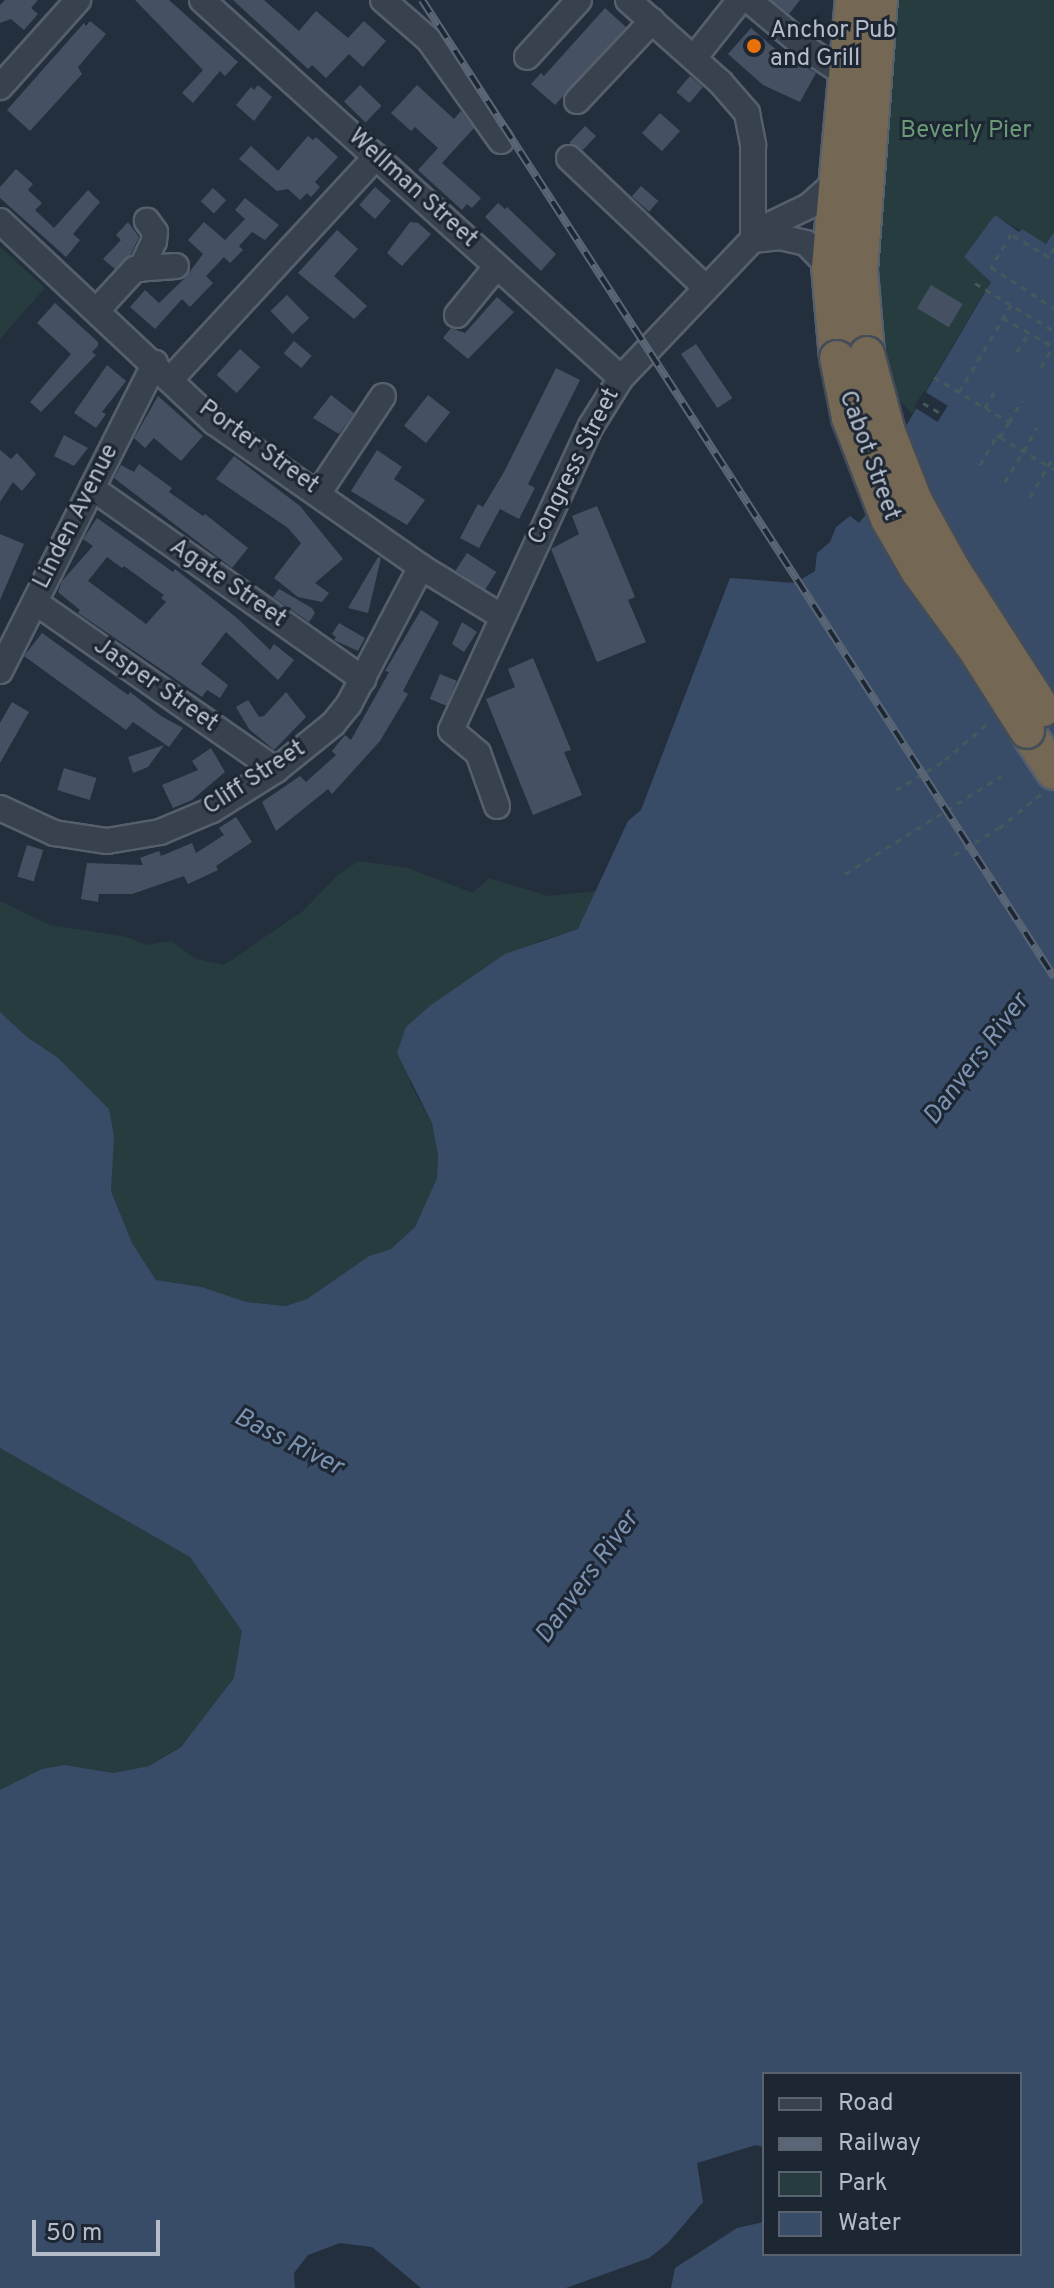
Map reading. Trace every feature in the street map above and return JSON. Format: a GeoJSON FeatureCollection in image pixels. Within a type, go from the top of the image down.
{"type":"FeatureCollection","features":[{"type":"Feature","properties":{"kind":"highway","name":"Cabot Street"},"geometry":{"type":"LineString","coordinates":[[852,356],[829,267],[853,0]]}},
{"type":"Feature","properties":{"kind":"highway","name":"Cabot Street"},"geometry":{"type":"LineString","coordinates":[[880,0],[849,418],[888,519],[918,571],[975,649],[1041,722],[1048,782]]}},
{"type":"Feature","properties":{"kind":"street"},"geometry":{"type":"LineString","coordinates":[[0,87],[78,0]]}},
{"type":"Feature","properties":{"kind":"street","name":"Wellman Street"},"geometry":{"type":"LineString","coordinates":[[202,0],[621,378]]}},
{"type":"Feature","properties":{"kind":"street"},"geometry":{"type":"LineString","coordinates":[[383,0],[429,40],[501,141]]}},
{"type":"Feature","properties":{"kind":"street"},"geometry":{"type":"LineString","coordinates":[[527,57],[579,0]]}},
{"type":"Feature","properties":{"kind":"street"},"geometry":{"type":"LineString","coordinates":[[628,0],[694,58],[747,113],[753,145],[753,240],[780,237],[806,243],[829,267]]}},
{"type":"Feature","properties":{"kind":"street"},"geometry":{"type":"LineString","coordinates":[[694,58],[740,0]]}},
{"type":"Feature","properties":{"kind":"street"},"geometry":{"type":"LineString","coordinates":[[749,0],[810,51],[848,76]]}},
{"type":"Feature","properties":{"kind":"street"},"geometry":{"type":"LineString","coordinates":[[577,101],[652,21]]}},
{"type":"Feature","properties":{"kind":"street","name":"Linden Avenue"},"geometry":{"type":"LineString","coordinates":[[0,671],[92,488],[162,372],[376,157]]}},
{"type":"Feature","properties":{"kind":"street"},"geometry":{"type":"LineString","coordinates":[[569,158],[642,223],[706,288]]}},
{"type":"Feature","properties":{"kind":"street","name":"Congress Street"},"geometry":{"type":"LineString","coordinates":[[497,806],[478,753],[451,730],[591,426],[621,378],[753,240],[778,218],[809,206],[836,182]]}},
{"type":"Feature","properties":{"kind":"street","name":"Porter Street"},"geometry":{"type":"LineString","coordinates":[[0,221],[214,422],[319,492],[421,567],[501,616]]}},
{"type":"Feature","properties":{"kind":"street"},"geometry":{"type":"LineString","coordinates":[[141,269],[154,241],[155,232],[147,221]]}},
{"type":"Feature","properties":{"kind":"street"},"geometry":{"type":"LineString","coordinates":[[97,310],[135,269],[176,266]]}},
{"type":"Feature","properties":{"kind":"street"},"geometry":{"type":"LineString","coordinates":[[457,315],[497,266]]}},
{"type":"Feature","properties":{"kind":"street"},"geometry":{"type":"LineString","coordinates":[[319,492],[383,396]]}},
{"type":"Feature","properties":{"kind":"street","name":"Agate Street"},"geometry":{"type":"LineString","coordinates":[[92,488],[363,679]]}},
{"type":"Feature","properties":{"kind":"street","name":"Cliff Street"},"geometry":{"type":"LineString","coordinates":[[0,808],[67,836],[107,841],[160,832],[212,810],[276,770],[333,724],[363,679],[421,567]]}},
{"type":"Feature","properties":{"kind":"street","name":"Jasper Street"},"geometry":{"type":"LineString","coordinates":[[35,602],[276,770]]}},
{"type":"Feature","properties":{"kind":"path"},"geometry":{"type":"LineString","coordinates":[[1054,248],[1049,257],[1011,234],[991,267],[1054,308]]}},
{"type":"Feature","properties":{"kind":"path"},"geometry":{"type":"LineString","coordinates":[[975,283],[1054,331]]}},
{"type":"Feature","properties":{"kind":"path"},"geometry":{"type":"LineString","coordinates":[[959,392],[1011,305]]}},
{"type":"Feature","properties":{"kind":"path"},"geometry":{"type":"LineString","coordinates":[[1003,318],[1053,347],[1041,367]]}},
{"type":"Feature","properties":{"kind":"path"},"geometry":{"type":"LineString","coordinates":[[1017,352],[1029,333]]}},
{"type":"Feature","properties":{"kind":"path"},"geometry":{"type":"LineString","coordinates":[[934,377],[1009,422]]}},
{"type":"Feature","properties":{"kind":"path"},"geometry":{"type":"LineString","coordinates":[[985,408],[997,387]]}},
{"type":"Feature","properties":{"kind":"path"},"geometry":{"type":"LineString","coordinates":[[1000,437],[1022,401]]}},
{"type":"Feature","properties":{"kind":"path"},"geometry":{"type":"LineString","coordinates":[[923,403],[942,414]]}},
{"type":"Feature","properties":{"kind":"path"},"geometry":{"type":"LineString","coordinates":[[1005,482],[1037,428]]}},
{"type":"Feature","properties":{"kind":"path"},"geometry":{"type":"LineString","coordinates":[[980,465],[997,435],[1054,469]]}},
{"type":"Feature","properties":{"kind":"path"},"geometry":{"type":"LineString","coordinates":[[1030,497],[1054,456]]}},
{"type":"Feature","properties":{"kind":"path"},"geometry":{"type":"LineString","coordinates":[[896,790],[945,760],[993,719]]}},
{"type":"Feature","properties":{"kind":"path"},"geometry":{"type":"LineString","coordinates":[[845,874],[1001,776]]}},
{"type":"Feature","properties":{"kind":"path"},"geometry":{"type":"LineString","coordinates":[[954,855],[999,828],[1048,782]]}},
{"type":"Feature","properties":{"kind":"green space","name":"Beverly Pier"},"geometry":{"type":"Polygon","coordinates":[[[886,0],[1054,0],[1054,232],[1046,244],[995,216],[991,281],[912,414],[893,393],[877,323],[872,237],[886,0]]]}},
{"type":"Feature","properties":{"kind":"green space"},"geometry":{"type":"Polygon","coordinates":[[[0,247],[45,288],[0,339],[0,247]]]}},
{"type":"Feature","properties":{"kind":"green space"},"geometry":{"type":"Polygon","coordinates":[[[359,861],[408,868],[473,893],[489,878],[548,896],[597,891],[578,930],[539,941],[431,1005],[410,1083],[432,1123],[438,1155],[437,1178],[415,1227],[391,1249],[369,1256],[307,1299],[286,1306],[246,1302],[202,1287],[156,1280],[132,1243],[57,1057],[27,1037],[0,1012],[0,901],[50,925],[127,937],[147,945],[171,941],[196,959],[224,965],[303,911],[338,875],[359,861]]]}},
{"type":"Feature","properties":{"kind":"green space"},"geometry":{"type":"Polygon","coordinates":[[[0,1448],[190,1557],[243,1631],[234,1678],[219,1701],[181,1746],[149,1766],[113,1773],[65,1765],[0,1790],[0,1448]]]}},
{"type":"Feature","properties":{"kind":"water"},"geometry":{"type":"Polygon","coordinates":[[[995,215],[1019,232],[1022,229],[1046,244],[1054,232],[1054,2288],[671,2288],[675,2268],[737,2228],[762,2222],[762,2256],[1022,2256],[1022,2072],[762,2072],[762,2146],[756,2145],[697,2163],[703,2202],[668,2243],[649,2258],[566,2288],[421,2288],[372,2247],[340,2243],[308,2255],[294,2273],[295,2288],[0,2288],[0,1790],[42,1769],[65,1765],[113,1773],[149,1766],[181,1747],[234,1678],[242,1631],[190,1557],[0,1448],[0,1012],[27,1037],[57,1057],[109,1109],[114,1136],[111,1191],[132,1243],[156,1280],[202,1287],[246,1302],[286,1306],[307,1299],[369,1256],[391,1249],[415,1227],[437,1178],[438,1155],[432,1123],[397,1053],[406,1027],[431,1005],[505,954],[578,929],[628,821],[641,810],[730,578],[795,583],[815,571],[817,553],[830,542],[836,527],[850,516],[859,523],[886,484],[906,426],[991,282],[964,257],[995,215]]]}},
{"type":"Feature","properties":{"kind":"pier"},"geometry":{"type":"Polygon","coordinates":[[[924,391],[948,406],[938,422],[914,407],[924,391]]]}},
{"type":"Feature","properties":{"kind":"building"},"geometry":{"type":"Polygon","coordinates":[[[5,0],[38,0],[31,8],[38,14],[24,30],[11,19],[0,23],[0,5],[5,0]]]}},
{"type":"Feature","properties":{"kind":"building"},"geometry":{"type":"Polygon","coordinates":[[[135,0],[169,0],[238,62],[225,76],[220,71],[193,103],[182,93],[203,70],[135,0]]]}},
{"type":"Feature","properties":{"kind":"building"},"geometry":{"type":"Polygon","coordinates":[[[233,0],[264,0],[299,31],[316,11],[348,38],[364,21],[386,41],[363,67],[349,54],[326,78],[312,65],[308,69],[233,0]]]}},
{"type":"Feature","properties":{"kind":"building"},"geometry":{"type":"Polygon","coordinates":[[[772,0],[800,0],[789,14],[772,0]]]}},
{"type":"Feature","properties":{"kind":"building"},"geometry":{"type":"Polygon","coordinates":[[[605,8],[626,27],[555,105],[531,84],[541,73],[544,76],[605,8]]]}},
{"type":"Feature","properties":{"kind":"building"},"geometry":{"type":"Polygon","coordinates":[[[90,21],[106,34],[78,67],[82,74],[30,131],[7,110],[84,23],[86,26],[90,21]]]}},
{"type":"Feature","properties":{"kind":"building"},"geometry":{"type":"Polygon","coordinates":[[[751,28],[779,52],[816,73],[800,102],[763,85],[728,54],[751,28]]]}},
{"type":"Feature","properties":{"kind":"building"},"geometry":{"type":"Polygon","coordinates":[[[690,76],[703,87],[690,103],[677,92],[690,76]]]}},
{"type":"Feature","properties":{"kind":"building"},"geometry":{"type":"Polygon","coordinates":[[[258,85],[272,97],[254,121],[236,105],[251,87],[254,90],[258,85]]]}},
{"type":"Feature","properties":{"kind":"building"},"geometry":{"type":"Polygon","coordinates":[[[360,85],[382,106],[366,122],[344,102],[360,85]]]}},
{"type":"Feature","properties":{"kind":"building"},"geometry":{"type":"Polygon","coordinates":[[[417,85],[454,119],[461,111],[474,128],[442,163],[481,198],[472,208],[467,204],[462,210],[418,170],[438,148],[415,127],[411,131],[391,113],[417,85]]]}},
{"type":"Feature","properties":{"kind":"building"},"geometry":{"type":"Polygon","coordinates":[[[660,113],[680,131],[662,151],[642,133],[660,113]]]}},
{"type":"Feature","properties":{"kind":"building"},"geometry":{"type":"Polygon","coordinates":[[[585,126],[596,136],[583,150],[569,143],[585,126]]]}},
{"type":"Feature","properties":{"kind":"building"},"geometry":{"type":"Polygon","coordinates":[[[308,136],[313,140],[316,137],[338,157],[315,182],[320,187],[311,197],[307,193],[300,200],[288,189],[277,191],[239,159],[251,146],[278,171],[308,136]]]}},
{"type":"Feature","properties":{"kind":"building"},"geometry":{"type":"Polygon","coordinates":[[[16,169],[33,184],[28,190],[42,203],[35,210],[54,228],[88,190],[100,202],[73,234],[80,240],[66,257],[0,198],[0,187],[16,169]]]}},
{"type":"Feature","properties":{"kind":"building"},"geometry":{"type":"Polygon","coordinates":[[[641,186],[658,201],[649,212],[632,197],[641,186]]]}},
{"type":"Feature","properties":{"kind":"building"},"geometry":{"type":"Polygon","coordinates":[[[375,187],[391,201],[375,219],[359,205],[375,187]]]}},
{"type":"Feature","properties":{"kind":"building"},"geometry":{"type":"Polygon","coordinates":[[[213,188],[226,200],[214,213],[201,201],[213,188]]]}},
{"type":"Feature","properties":{"kind":"building"},"geometry":{"type":"Polygon","coordinates":[[[245,198],[279,225],[265,240],[252,232],[239,246],[243,250],[230,263],[224,257],[206,276],[213,283],[190,307],[182,299],[155,329],[130,307],[145,290],[159,303],[185,278],[203,254],[188,240],[204,222],[225,240],[245,219],[235,210],[245,198]]]}},
{"type":"Feature","properties":{"kind":"building"},"geometry":{"type":"Polygon","coordinates":[[[498,203],[505,209],[507,207],[556,254],[541,271],[485,217],[498,203]]]}},
{"type":"Feature","properties":{"kind":"building"},"geometry":{"type":"Polygon","coordinates":[[[128,222],[139,237],[130,256],[115,269],[103,259],[121,240],[116,235],[128,222]]]}},
{"type":"Feature","properties":{"kind":"building"},"geometry":{"type":"Polygon","coordinates":[[[410,222],[418,223],[431,234],[402,266],[387,253],[410,222]]]}},
{"type":"Feature","properties":{"kind":"building"},"geometry":{"type":"Polygon","coordinates":[[[337,230],[358,249],[334,276],[367,306],[354,319],[298,273],[337,230]]]}},
{"type":"Feature","properties":{"kind":"building"},"geometry":{"type":"Polygon","coordinates":[[[931,285],[963,304],[949,327],[917,308],[931,285]]]}},
{"type":"Feature","properties":{"kind":"building"},"geometry":{"type":"Polygon","coordinates":[[[287,295],[309,318],[293,334],[270,311],[287,295]]]}},
{"type":"Feature","properties":{"kind":"building"},"geometry":{"type":"Polygon","coordinates":[[[497,297],[514,312],[468,359],[443,338],[451,328],[465,333],[497,297]]]}},
{"type":"Feature","properties":{"kind":"building"},"geometry":{"type":"Polygon","coordinates":[[[55,303],[98,342],[98,346],[92,352],[96,355],[41,412],[30,402],[71,354],[37,323],[55,303]]]}},
{"type":"Feature","properties":{"kind":"building"},"geometry":{"type":"Polygon","coordinates":[[[294,341],[312,356],[301,368],[284,353],[294,341]]]}},
{"type":"Feature","properties":{"kind":"building"},"geometry":{"type":"Polygon","coordinates":[[[696,344],[732,398],[717,408],[681,354],[696,344]]]}},
{"type":"Feature","properties":{"kind":"building"},"geometry":{"type":"Polygon","coordinates":[[[240,349],[260,367],[237,393],[217,375],[240,349]]]}},
{"type":"Feature","properties":{"kind":"building"},"geometry":{"type":"Polygon","coordinates":[[[107,365],[126,381],[102,412],[106,414],[96,428],[74,413],[107,365]]]}},
{"type":"Feature","properties":{"kind":"building"},"geometry":{"type":"Polygon","coordinates":[[[556,368],[580,380],[528,484],[535,488],[519,519],[500,509],[479,548],[460,538],[478,504],[483,507],[504,472],[556,368]]]}},
{"type":"Feature","properties":{"kind":"building"},"geometry":{"type":"Polygon","coordinates":[[[331,395],[354,413],[339,434],[313,418],[331,395]]]}},
{"type":"Feature","properties":{"kind":"building"},"geometry":{"type":"Polygon","coordinates":[[[428,395],[450,412],[426,443],[404,426],[428,395]]]}},
{"type":"Feature","properties":{"kind":"building"},"geometry":{"type":"Polygon","coordinates":[[[158,396],[203,436],[181,461],[154,438],[145,448],[134,438],[158,396]]]}},
{"type":"Feature","properties":{"kind":"building"},"geometry":{"type":"Polygon","coordinates":[[[64,435],[88,448],[74,466],[54,456],[64,435]]]}},
{"type":"Feature","properties":{"kind":"building"},"geometry":{"type":"Polygon","coordinates":[[[0,450],[11,459],[17,453],[36,474],[22,491],[13,482],[0,502],[0,450]]]}},
{"type":"Feature","properties":{"kind":"building"},"geometry":{"type":"Polygon","coordinates":[[[377,450],[402,467],[394,479],[425,500],[407,525],[351,491],[377,450]]]}},
{"type":"Feature","properties":{"kind":"building"},"geometry":{"type":"Polygon","coordinates":[[[234,456],[300,506],[343,559],[315,583],[329,593],[322,602],[298,597],[274,578],[301,543],[288,528],[216,479],[234,456]]]}},
{"type":"Feature","properties":{"kind":"building"},"geometry":{"type":"Polygon","coordinates":[[[139,464],[172,488],[169,492],[203,516],[205,514],[248,548],[232,568],[114,478],[121,465],[134,472],[139,464]]]}},
{"type":"Feature","properties":{"kind":"building"},"geometry":{"type":"Polygon","coordinates":[[[597,506],[635,597],[628,600],[646,642],[597,662],[551,549],[579,534],[572,516],[597,506]]]}},
{"type":"Feature","properties":{"kind":"building"},"geometry":{"type":"Polygon","coordinates":[[[97,518],[173,572],[175,569],[237,618],[270,650],[274,644],[294,660],[278,680],[226,632],[201,664],[228,685],[220,698],[207,690],[202,697],[78,613],[80,610],[58,592],[62,581],[93,546],[83,539],[97,518]],[[107,557],[88,581],[146,624],[166,602],[161,598],[164,595],[124,566],[122,568],[107,557]]]}},
{"type":"Feature","properties":{"kind":"building"},"geometry":{"type":"Polygon","coordinates":[[[0,534],[24,544],[0,600],[0,534]]]}},
{"type":"Feature","properties":{"kind":"building"},"geometry":{"type":"Polygon","coordinates":[[[467,553],[496,572],[485,590],[456,571],[467,553]]]}},
{"type":"Feature","properties":{"kind":"building"},"geometry":{"type":"Polygon","coordinates":[[[378,557],[381,558],[368,613],[348,608],[378,557]]]}},
{"type":"Feature","properties":{"kind":"building"},"geometry":{"type":"Polygon","coordinates":[[[279,589],[312,608],[315,613],[309,622],[273,597],[279,589]]]}},
{"type":"Feature","properties":{"kind":"building"},"geometry":{"type":"Polygon","coordinates":[[[421,610],[439,622],[403,691],[408,694],[380,741],[332,794],[328,789],[276,831],[262,802],[300,776],[306,782],[336,755],[332,751],[345,735],[351,740],[389,672],[385,671],[421,610]]]}},
{"type":"Feature","properties":{"kind":"building"},"geometry":{"type":"Polygon","coordinates":[[[462,622],[477,632],[464,652],[452,644],[462,622]]]}},
{"type":"Feature","properties":{"kind":"building"},"geometry":{"type":"Polygon","coordinates":[[[339,623],[365,638],[358,651],[334,640],[336,637],[332,634],[339,623]]]}},
{"type":"Feature","properties":{"kind":"building"},"geometry":{"type":"Polygon","coordinates":[[[42,633],[128,695],[130,692],[161,716],[183,728],[169,747],[133,722],[126,730],[24,656],[42,633]]]}},
{"type":"Feature","properties":{"kind":"building"},"geometry":{"type":"Polygon","coordinates":[[[533,658],[571,750],[564,752],[582,795],[533,815],[486,699],[515,687],[508,669],[533,658]]]}},
{"type":"Feature","properties":{"kind":"building"},"geometry":{"type":"Polygon","coordinates":[[[440,674],[457,681],[447,706],[430,699],[440,674]]]}},
{"type":"Feature","properties":{"kind":"building"},"geometry":{"type":"Polygon","coordinates":[[[286,692],[306,717],[274,750],[249,729],[236,707],[248,700],[259,717],[264,716],[286,692]]]}},
{"type":"Feature","properties":{"kind":"building"},"geometry":{"type":"Polygon","coordinates":[[[12,702],[29,712],[0,763],[0,723],[12,702]]]}},
{"type":"Feature","properties":{"kind":"building"},"geometry":{"type":"Polygon","coordinates":[[[164,745],[148,767],[133,773],[128,757],[164,745]]]}},
{"type":"Feature","properties":{"kind":"building"},"geometry":{"type":"Polygon","coordinates":[[[211,748],[225,772],[192,800],[173,808],[162,785],[198,770],[192,761],[211,748]]]}},
{"type":"Feature","properties":{"kind":"building"},"geometry":{"type":"Polygon","coordinates":[[[64,768],[97,778],[90,800],[57,790],[64,768]]]}},
{"type":"Feature","properties":{"kind":"building"},"geometry":{"type":"Polygon","coordinates":[[[236,817],[252,842],[216,866],[218,870],[188,884],[184,876],[132,894],[99,894],[98,902],[81,899],[87,863],[143,865],[140,858],[159,851],[161,856],[192,843],[196,853],[224,835],[219,828],[236,817]]]}},
{"type":"Feature","properties":{"kind":"building"},"geometry":{"type":"Polygon","coordinates":[[[27,845],[43,850],[34,882],[17,877],[27,845]]]}},
{"type":"Feature","properties":{"kind":"railway"},"geometry":{"type":"LineString","coordinates":[[422,0],[1054,977]]}},
{"type":"Feature","properties":{"kind":"place","name":"Anchor Pub and Grill"},"geometry":{"type":"Point","coordinates":[754,46]}},
{"type":"Feature","properties":{"kind":"water label","name":"Danvers River"},"geometry":{"type":"Point","coordinates":[977,1060]}},
{"type":"Feature","properties":{"kind":"water label","name":"Bass River"},"geometry":{"type":"Point","coordinates":[288,1443]}},
{"type":"Feature","properties":{"kind":"water label","name":"Danvers River"},"geometry":{"type":"Point","coordinates":[588,1578]}}]}
